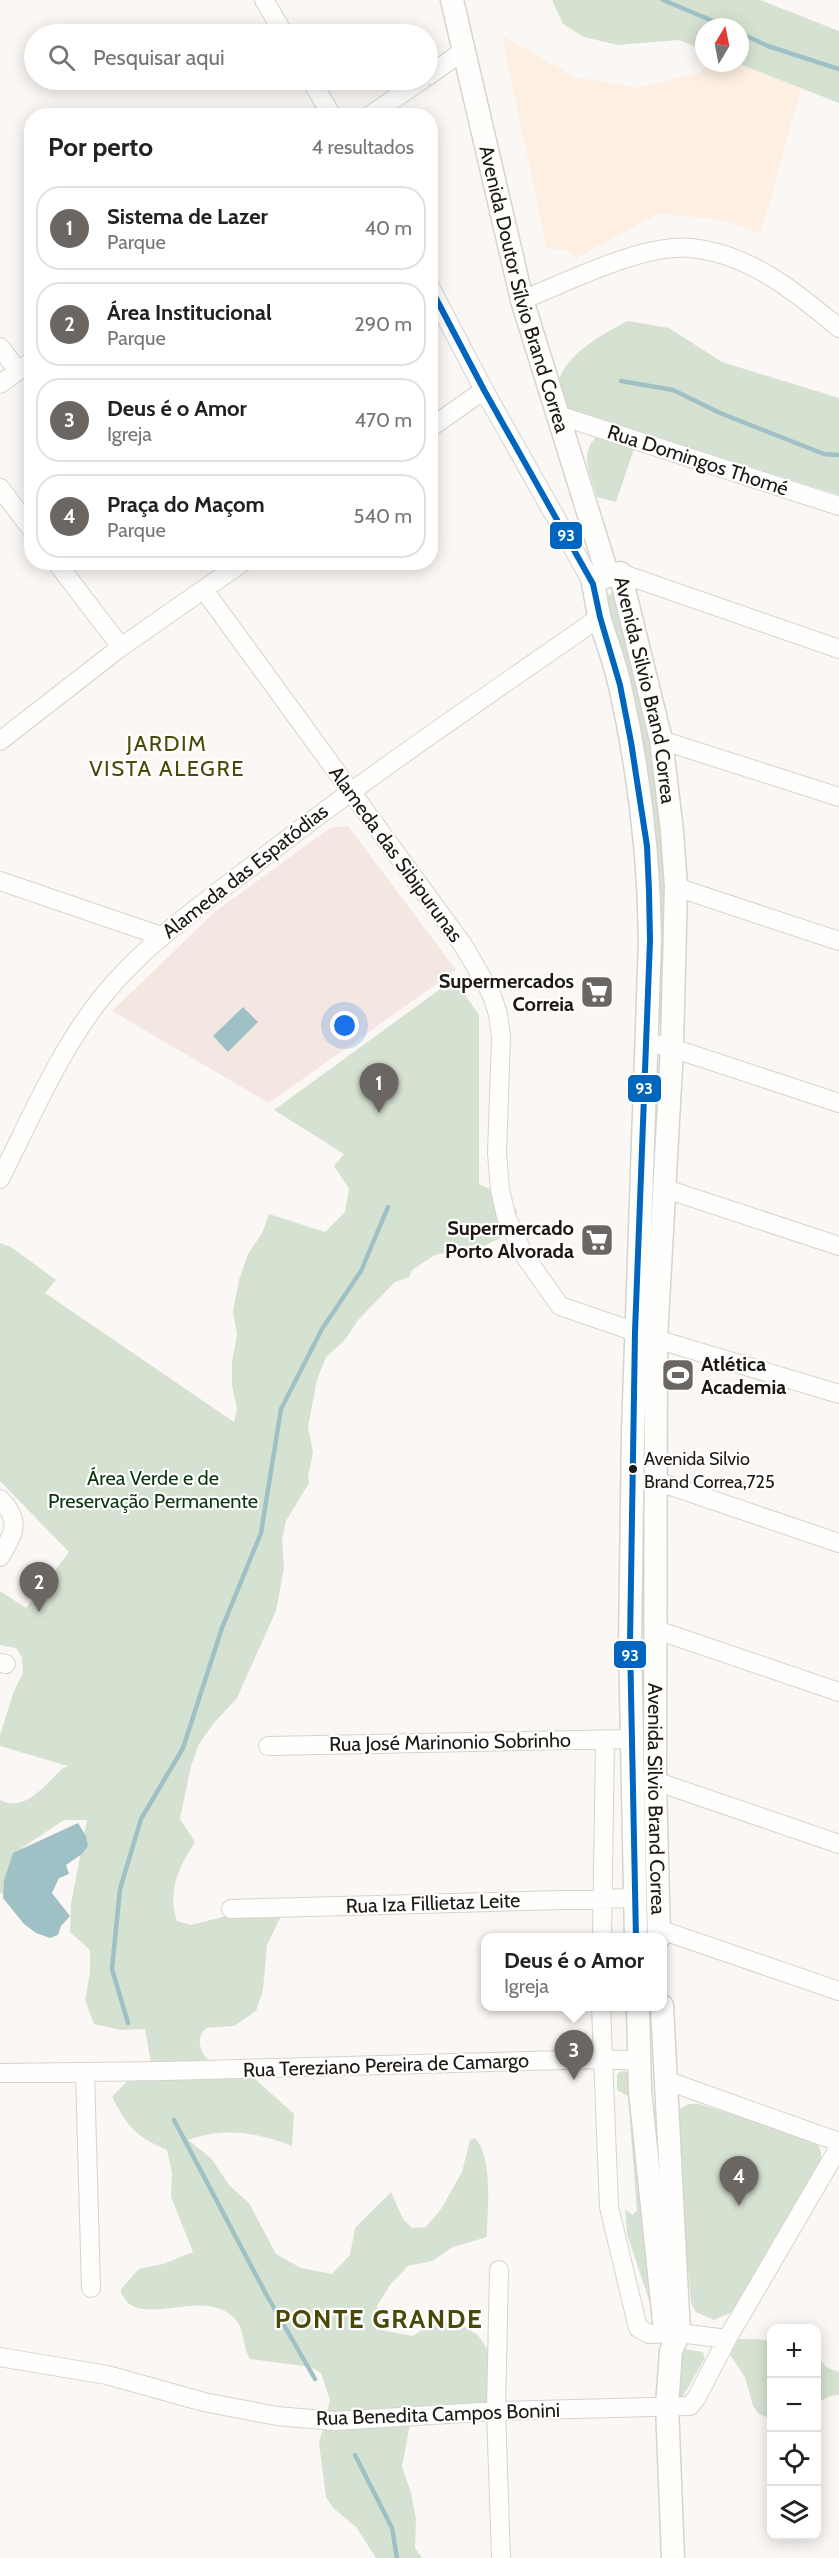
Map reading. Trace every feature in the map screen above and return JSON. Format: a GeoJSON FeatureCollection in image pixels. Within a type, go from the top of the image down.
{"type":"FeatureCollection","features":[{"type":"Feature","properties":{"kind":"main road","name":"Avenida Doutor Sílvio Brand Correa"},"geometry":{"type":"LineString","coordinates":[[452,0],[522,300],[607,578]]}},
{"type":"Feature","properties":{"kind":"main road","name":"Avenida Silvio Brand Correa"},"geometry":{"type":"LineString","coordinates":[[607,578],[600,617],[620,685],[647,846],[651,940],[646,1042],[646,1335],[630,1642],[636,1933]]}},
{"type":"Feature","properties":{"kind":"main road","name":"Avenida Silvio Brand Correa"},"geometry":{"type":"LineString","coordinates":[[607,578],[661,740],[676,887],[672,1048],[663,1188],[646,1335],[656,1481],[655,1781],[659,1933]]}},
{"type":"Feature","properties":{"kind":"main road"},"geometry":{"type":"LineString","coordinates":[[638,2011],[640,2091],[672,2339]]}},
{"type":"Feature","properties":{"kind":"main road"},"geometry":{"type":"LineString","coordinates":[[662,2011],[672,2339],[667,2406],[673,2558]]}},
{"type":"Feature","properties":{"kind":"street"},"geometry":{"type":"LineString","coordinates":[[264,0],[278,24]]}},
{"type":"Feature","properties":{"kind":"street"},"geometry":{"type":"LineString","coordinates":[[438,69],[464,51]]}},
{"type":"Feature","properties":{"kind":"street"},"geometry":{"type":"LineString","coordinates":[[317,90],[327,108]]}},
{"type":"Feature","properties":{"kind":"street"},"geometry":{"type":"LineString","coordinates":[[381,108],[407,90]]}},
{"type":"Feature","properties":{"kind":"street"},"geometry":{"type":"LineString","coordinates":[[522,300],[616,262],[657,250],[690,248],[722,253],[759,270],[801,296],[839,328]]}},
{"type":"Feature","properties":{"kind":"street"},"geometry":{"type":"LineString","coordinates":[[438,302],[484,390],[607,578],[839,649]]}},
{"type":"Feature","properties":{"kind":"street"},"geometry":{"type":"LineString","coordinates":[[0,347],[24,365]]}},
{"type":"Feature","properties":{"kind":"street"},"geometry":{"type":"LineString","coordinates":[[0,384],[24,367]]}},
{"type":"Feature","properties":{"kind":"street"},"geometry":{"type":"LineString","coordinates":[[438,422],[484,390]]}},
{"type":"Feature","properties":{"kind":"street","name":"Rua Domingos Thomé"},"geometry":{"type":"LineString","coordinates":[[558,415],[839,506]]}},
{"type":"Feature","properties":{"kind":"street"},"geometry":{"type":"LineString","coordinates":[[0,488],[24,520]]}},
{"type":"Feature","properties":{"kind":"street"},"geometry":{"type":"LineString","coordinates":[[62,570],[121,647]]}},
{"type":"Feature","properties":{"kind":"street"},"geometry":{"type":"LineString","coordinates":[[0,741],[121,647],[232,570]]}},
{"type":"Feature","properties":{"kind":"street","name":"Alameda das Sibipurunas"},"geometry":{"type":"LineString","coordinates":[[204,590],[463,945],[491,993],[501,1036],[497,1153],[500,1189],[506,1216],[524,1255],[560,1306],[839,1394]]}},
{"type":"Feature","properties":{"kind":"street","name":"Alameda das Espatódias"},"geometry":{"type":"LineString","coordinates":[[0,1179],[62,1058],[83,1024],[103,996],[161,936],[350,790],[600,617]]}},
{"type":"Feature","properties":{"kind":"street"},"geometry":{"type":"LineString","coordinates":[[661,740],[839,797]]}},
{"type":"Feature","properties":{"kind":"street"},"geometry":{"type":"LineString","coordinates":[[0,881],[161,936]]}},
{"type":"Feature","properties":{"kind":"street"},"geometry":{"type":"LineString","coordinates":[[676,887],[839,941]]}},
{"type":"Feature","properties":{"kind":"street"},"geometry":{"type":"LineString","coordinates":[[646,1042],[672,1048],[839,1103]]}},
{"type":"Feature","properties":{"kind":"street"},"geometry":{"type":"LineString","coordinates":[[663,1188],[839,1246]]}},
{"type":"Feature","properties":{"kind":"street"},"geometry":{"type":"LineString","coordinates":[[656,1481],[839,1543]]}},
{"type":"Feature","properties":{"kind":"street"},"geometry":{"type":"LineString","coordinates":[[0,1499],[13,1516],[14,1534],[0,1557]]}},
{"type":"Feature","properties":{"kind":"street"},"geometry":{"type":"LineString","coordinates":[[654,1629],[839,1692]]}},
{"type":"Feature","properties":{"kind":"street","name":"Rua José Marinonio Sobrinho"},"geometry":{"type":"LineString","coordinates":[[268,1746],[632,1739]]}},
{"type":"Feature","properties":{"kind":"street"},"geometry":{"type":"LineString","coordinates":[[602,1933],[605,1740]]}},
{"type":"Feature","properties":{"kind":"street"},"geometry":{"type":"LineString","coordinates":[[655,1781],[839,1844]]}},
{"type":"Feature","properties":{"kind":"street","name":"Rua Iza Fillietaz Leite"},"geometry":{"type":"LineString","coordinates":[[231,1909],[634,1898]]}},
{"type":"Feature","properties":{"kind":"street"},"geometry":{"type":"LineString","coordinates":[[667,1936],[839,1991]]}},
{"type":"Feature","properties":{"kind":"street"},"geometry":{"type":"LineString","coordinates":[[601,2011],[609,2207],[638,2328],[645,2333],[672,2339],[728,2339],[839,2145],[665,2080]]}},
{"type":"Feature","properties":{"kind":"street","name":"Rua Tereziano Pereira de Camargo"},"geometry":{"type":"LineString","coordinates":[[0,2073],[132,2072],[603,2059],[640,2061]]}},
{"type":"Feature","properties":{"kind":"street"},"geometry":{"type":"LineString","coordinates":[[85,2072],[91,2288]]}},
{"type":"Feature","properties":{"kind":"street"},"geometry":{"type":"LineString","coordinates":[[499,2270],[496,2411],[501,2558]]}},
{"type":"Feature","properties":{"kind":"street","name":"Rua Benedita Campos Bonini"},"geometry":{"type":"LineString","coordinates":[[0,2357],[46,2363],[107,2376],[204,2402],[277,2416],[335,2421],[496,2411],[690,2406],[728,2339]]}},
{"type":"Feature","properties":{"kind":"shaded area"},"geometry":{"type":"Polygon","coordinates":[[[502,36],[575,77],[639,88],[699,72],[749,72],[749,65],[804,77],[761,233],[716,219],[658,214],[576,258],[564,249],[547,249],[502,36]]]}},
{"type":"Feature","properties":{"kind":"shaded area"},"geometry":{"type":"Polygon","coordinates":[[[348,826],[456,970],[269,1103],[112,1011],[216,911],[330,828],[348,826]]]}},
{"type":"Feature","properties":{"kind":"green space"},"geometry":{"type":"Polygon","coordinates":[[[552,0],[760,0],[839,31],[839,103],[749,68],[749,18],[695,18],[695,46],[679,40],[618,45],[584,37],[563,24],[552,0]]]}},
{"type":"Feature","properties":{"kind":"green space"},"geometry":{"type":"Polygon","coordinates":[[[628,321],[669,328],[722,362],[839,398],[839,495],[564,408],[558,390],[565,367],[584,348],[628,321]]]}},
{"type":"Feature","properties":{"kind":"green space"},"geometry":{"type":"Polygon","coordinates":[[[597,436],[635,446],[616,502],[597,497],[589,473],[588,450],[597,436]]]}},
{"type":"Feature","properties":{"kind":"green space"},"geometry":{"type":"Polygon","coordinates":[[[613,592],[658,779],[668,928],[667,1024],[659,1022],[660,931],[606,597],[613,592]]]}},
{"type":"Feature","properties":{"kind":"green space","name":"Área Verde e de Preservação Permanente"},"geometry":{"type":"Polygon","coordinates":[[[454,979],[479,1015],[479,1184],[501,1194],[517,1211],[508,1234],[486,1245],[435,1255],[412,1270],[409,1277],[395,1282],[359,1319],[344,1341],[326,1357],[317,1380],[308,1427],[313,1453],[309,1483],[286,1521],[282,1540],[284,1568],[276,1611],[237,1698],[213,1724],[199,1744],[191,1766],[180,1819],[195,1842],[176,1880],[173,1900],[177,1921],[191,1925],[254,1909],[281,1916],[267,1945],[263,1990],[256,2011],[234,2026],[206,2028],[201,2036],[200,2045],[208,2060],[214,2064],[230,2070],[255,2074],[255,2079],[294,2114],[292,2146],[266,2137],[227,2132],[188,2140],[211,2158],[229,2185],[249,2203],[276,2254],[301,2268],[332,2274],[350,2255],[355,2228],[391,2192],[403,2219],[412,2228],[426,2227],[441,2209],[462,2172],[470,2140],[475,2138],[485,2159],[488,2185],[487,2237],[453,2247],[432,2261],[408,2266],[390,2285],[377,2306],[386,2331],[413,2336],[434,2322],[457,2322],[478,2335],[492,2356],[491,2407],[457,2413],[434,2404],[411,2419],[402,2467],[411,2493],[416,2519],[415,2548],[422,2558],[376,2558],[356,2527],[333,2508],[326,2497],[319,2443],[330,2400],[321,2373],[311,2367],[250,2359],[239,2324],[224,2311],[197,2306],[140,2309],[129,2304],[121,2293],[121,2289],[139,2269],[163,2264],[193,2252],[171,2197],[172,2173],[167,2150],[133,2130],[112,2097],[130,2078],[151,2063],[145,2029],[121,2030],[94,2024],[85,2000],[90,1973],[90,1950],[70,1932],[71,1904],[87,1820],[64,1820],[22,1848],[13,1870],[8,1896],[0,1893],[0,1800],[18,1803],[26,1800],[68,1766],[0,1746],[0,1735],[14,1691],[23,1673],[22,1657],[16,1648],[0,1645],[0,1591],[26,1608],[69,1552],[0,1481],[0,1243],[11,1247],[56,1280],[45,1293],[234,1422],[237,1409],[232,1385],[232,1362],[237,1335],[233,1311],[239,1280],[248,1254],[262,1233],[269,1214],[325,1232],[345,1212],[349,1189],[334,1166],[344,1154],[274,1110],[454,979]]]}},
{"type":"Feature","properties":{"kind":"green space"},"geometry":{"type":"Polygon","coordinates":[[[625,2071],[630,2075],[635,2149],[653,2312],[627,2234],[625,2209],[633,2215],[637,2210],[628,2096],[617,2090],[617,2076],[619,2072],[625,2071]]]}},
{"type":"Feature","properties":{"kind":"green space"},"geometry":{"type":"Polygon","coordinates":[[[689,2104],[699,2104],[811,2139],[820,2148],[821,2154],[821,2162],[734,2311],[714,2320],[696,2312],[691,2303],[676,2122],[681,2108],[689,2104]]]}},
{"type":"Feature","properties":{"kind":"green space"},"geometry":{"type":"Polygon","coordinates":[[[725,2339],[767,2340],[767,2417],[759,2414],[753,2406],[745,2377],[726,2349],[725,2339]]]}},
{"type":"Feature","properties":{"kind":"green space"},"geometry":{"type":"Polygon","coordinates":[[[684,2349],[703,2352],[705,2358],[682,2398],[678,2398],[677,2354],[684,2349]]]}},
{"type":"Feature","properties":{"kind":"green space"},"geometry":{"type":"Polygon","coordinates":[[[821,2361],[826,2367],[839,2372],[839,2395],[830,2396],[821,2401],[821,2361]]]}},
{"type":"Feature","properties":{"kind":"water"},"geometry":{"type":"Polygon","coordinates":[[[243,1007],[258,1022],[228,1052],[213,1036],[243,1007]]]}},
{"type":"Feature","properties":{"kind":"water"},"geometry":{"type":"Polygon","coordinates":[[[78,1823],[86,1836],[88,1846],[82,1854],[66,1865],[69,1874],[59,1878],[52,1893],[70,1916],[61,1926],[58,1935],[50,1938],[36,1933],[24,1924],[3,1898],[4,1880],[13,1853],[78,1823]]]}},
{"type":"Feature","properties":{"kind":"waterway"},"geometry":{"type":"LineString","coordinates":[[663,0],[706,18]]}},
{"type":"Feature","properties":{"kind":"waterway"},"geometry":{"type":"LineString","coordinates":[[749,37],[768,46],[839,69]]}},
{"type":"Feature","properties":{"kind":"waterway"},"geometry":{"type":"LineString","coordinates":[[621,381],[673,390],[720,413],[824,454],[839,455]]}},
{"type":"Feature","properties":{"kind":"waterway"},"geometry":{"type":"LineString","coordinates":[[128,2023],[112,1969],[120,1889],[141,1819],[183,1748],[222,1628],[261,1533],[281,1409],[322,1329],[361,1271],[388,1207]]}},
{"type":"Feature","properties":{"kind":"waterway"},"geometry":{"type":"LineString","coordinates":[[174,2120],[266,2294],[315,2379]]}},
{"type":"Feature","properties":{"kind":"waterway"},"geometry":{"type":"LineString","coordinates":[[355,2455],[392,2528],[397,2558]]}},
{"type":"Feature","properties":{"kind":"transit line","name":"93"},"geometry":{"type":"LineString","coordinates":[[438,302],[484,390],[593,584],[620,685],[647,846],[650,940],[635,1332],[630,1642],[636,1933]]}},
{"type":"Feature","properties":{"kind":"place","name":"Supermercados Correia"},"geometry":{"type":"Point","coordinates":[597,992]}},
{"type":"Feature","properties":{"kind":"place","name":"Sistema de Lazer"},"geometry":{"type":"Point","coordinates":[379,1113]}},
{"type":"Feature","properties":{"kind":"place","name":"Supermercado Porto Alvorada"},"geometry":{"type":"Point","coordinates":[597,1240]}},
{"type":"Feature","properties":{"kind":"place","name":"Atlética Academia"},"geometry":{"type":"Point","coordinates":[678,1375]}},
{"type":"Feature","properties":{"kind":"place","name":"Avenida Silvio Brand Correa,725"},"geometry":{"type":"Point","coordinates":[633,1469]}},
{"type":"Feature","properties":{"kind":"place","name":"Área Institucional"},"geometry":{"type":"Point","coordinates":[39,1612]}},
{"type":"Feature","properties":{"kind":"place","name":"Deus é o Amor"},"geometry":{"type":"Point","coordinates":[574,2080]}},
{"type":"Feature","properties":{"kind":"place","name":"Praça do Maçom"},"geometry":{"type":"Point","coordinates":[739,2206]}},
{"type":"Feature","properties":{"kind":"district","name":"JARDIM VISTA ALEGRE"},"geometry":{"type":"Point","coordinates":[167,756]}},
{"type":"Feature","properties":{"kind":"district","name":"PONTE GRANDE"},"geometry":{"type":"Point","coordinates":[379,2319]}}]}
